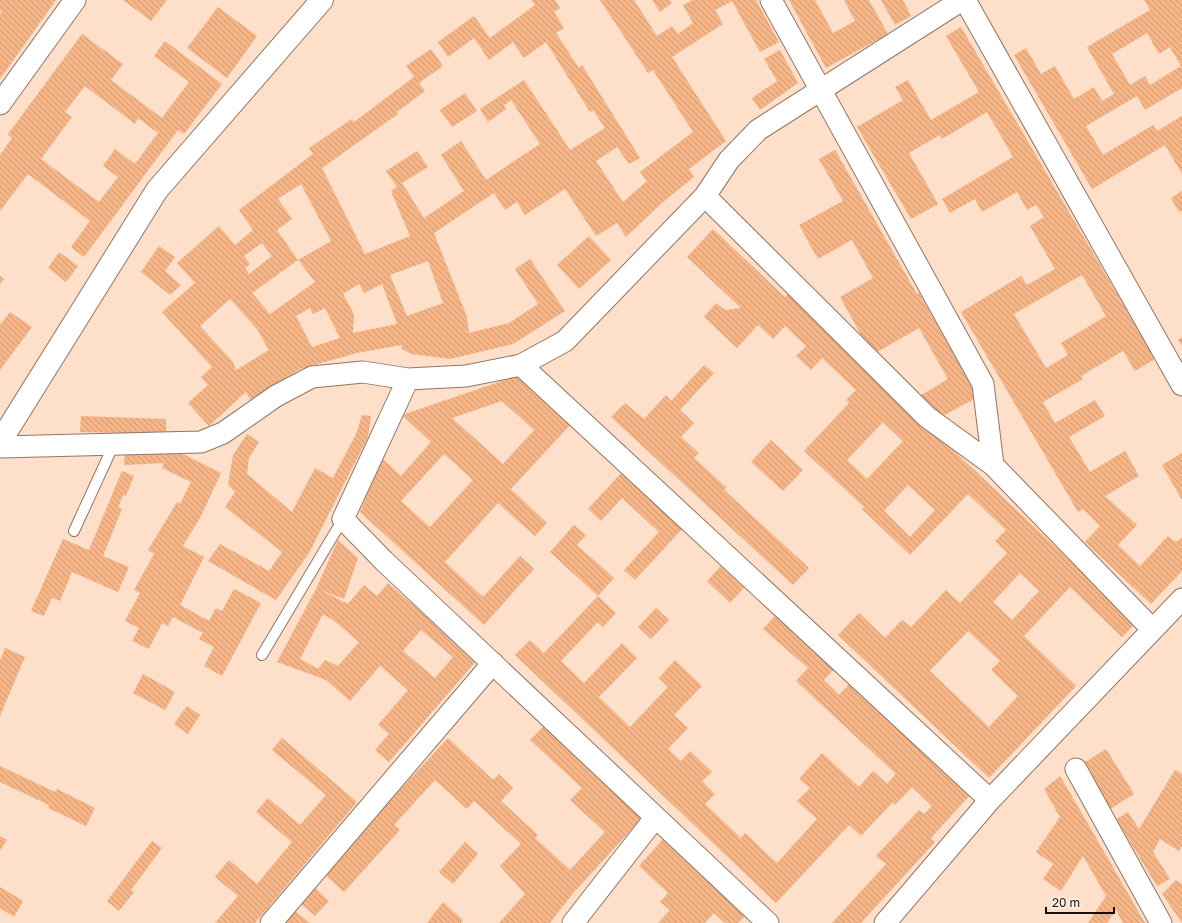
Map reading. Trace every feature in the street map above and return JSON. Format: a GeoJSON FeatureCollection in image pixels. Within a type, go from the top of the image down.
{"type":"FeatureCollection","features":[{"type":"Feature","properties":{"kind":"main road"},"geometry":{"type":"LineString","coordinates":[[0,442],[157,190],[322,0]]}},
{"type":"Feature","properties":{"kind":"street"},"geometry":{"type":"LineString","coordinates":[[0,104],[75,0]]}},
{"type":"Feature","properties":{"kind":"street"},"geometry":{"type":"LineString","coordinates":[[771,0],[983,384],[992,465]]}},
{"type":"Feature","properties":{"kind":"street"},"geometry":{"type":"LineString","coordinates":[[0,447],[201,442],[223,433],[276,396],[312,377],[363,372],[408,379],[466,376],[521,365],[565,341],[705,196],[729,160],[758,130],[820,89],[964,0],[1182,386]]}},
{"type":"Feature","properties":{"kind":"street"},"geometry":{"type":"LineString","coordinates":[[705,196],[927,417],[992,465],[1152,629]]}},
{"type":"Feature","properties":{"kind":"street"},"geometry":{"type":"LineString","coordinates":[[521,365],[990,800]]}},
{"type":"Feature","properties":{"kind":"street"},"geometry":{"type":"LineString","coordinates":[[408,379],[343,519],[384,561],[768,923]]}},
{"type":"Feature","properties":{"kind":"street"},"geometry":{"type":"LineString","coordinates":[[884,923],[990,800],[1182,599]]}},
{"type":"Feature","properties":{"kind":"street"},"geometry":{"type":"LineString","coordinates":[[271,923],[493,663]]}},
{"type":"Feature","properties":{"kind":"street"},"geometry":{"type":"LineString","coordinates":[[1076,769],[1161,923]]}},
{"type":"Feature","properties":{"kind":"street"},"geometry":{"type":"LineString","coordinates":[[573,923],[655,818]]}},
{"type":"Feature","properties":{"kind":"lane"},"geometry":{"type":"LineString","coordinates":[[74,530],[114,444]]}},
{"type":"Feature","properties":{"kind":"lane"},"geometry":{"type":"LineString","coordinates":[[262,655],[343,519]]}},
{"type":"Feature","properties":{"kind":"building"},"geometry":{"type":"Polygon","coordinates":[[[0,0],[56,0],[0,79],[0,15],[2,12],[0,11],[0,0]]]}},
{"type":"Feature","properties":{"kind":"building"},"geometry":{"type":"Polygon","coordinates":[[[123,0],[167,0],[151,21],[123,0]]]}},
{"type":"Feature","properties":{"kind":"building"},"geometry":{"type":"Polygon","coordinates":[[[531,0],[555,0],[560,8],[554,12],[564,28],[556,33],[579,68],[582,65],[640,158],[629,164],[617,147],[596,161],[623,202],[647,181],[640,172],[693,132],[653,70],[648,73],[600,0],[634,0],[657,36],[672,26],[678,34],[693,23],[683,5],[693,0],[756,0],[779,42],[760,52],[732,1],[715,10],[723,24],[672,57],[726,141],[689,169],[694,177],[663,202],[626,237],[617,223],[596,236],[565,189],[525,215],[517,202],[505,210],[494,193],[434,233],[467,317],[469,333],[509,323],[538,304],[515,269],[530,259],[565,311],[513,344],[450,359],[411,354],[402,349],[401,345],[357,353],[300,369],[250,400],[246,392],[209,426],[188,403],[208,385],[201,377],[212,367],[162,312],[195,283],[177,263],[219,226],[235,245],[253,230],[239,210],[313,154],[309,148],[352,119],[354,122],[414,77],[406,66],[431,49],[443,66],[419,83],[425,91],[397,112],[398,114],[322,168],[365,254],[410,236],[391,191],[397,187],[386,171],[417,151],[428,167],[402,183],[424,218],[464,191],[441,155],[461,141],[486,180],[540,144],[511,100],[504,105],[506,109],[488,122],[480,109],[524,80],[570,150],[605,128],[593,110],[590,112],[546,42],[524,58],[513,42],[489,60],[474,38],[448,57],[438,42],[474,16],[490,38],[535,5],[531,0]],[[301,184],[278,199],[292,219],[277,230],[298,260],[331,241],[301,184]],[[262,243],[244,256],[250,264],[245,268],[249,274],[272,256],[262,243]],[[298,260],[252,293],[270,314],[315,282],[298,260]],[[428,261],[390,275],[407,316],[443,303],[428,261]],[[359,284],[343,294],[354,314],[353,333],[397,324],[382,284],[364,293],[359,284]],[[230,299],[200,326],[233,362],[236,370],[269,350],[257,329],[230,299]],[[310,308],[296,316],[312,347],[340,338],[325,308],[313,314],[310,308]]]}},
{"type":"Feature","properties":{"kind":"building"},"geometry":{"type":"Polygon","coordinates":[[[652,0],[670,0],[672,3],[660,12],[652,0]]]}},
{"type":"Feature","properties":{"kind":"building"},"geometry":{"type":"Polygon","coordinates":[[[789,0],[815,0],[833,33],[855,21],[844,0],[869,0],[888,34],[826,68],[789,0]]]}},
{"type":"Feature","properties":{"kind":"building"},"geometry":{"type":"Polygon","coordinates":[[[881,0],[903,0],[911,16],[895,25],[881,0]]]}},
{"type":"Feature","properties":{"kind":"building"},"geometry":{"type":"Polygon","coordinates":[[[1144,0],[1182,0],[1182,88],[1145,110],[1137,96],[1086,126],[1103,155],[1153,125],[1157,131],[1182,116],[1182,174],[1165,145],[1092,189],[1014,55],[1026,48],[1041,74],[1055,66],[1074,99],[1094,87],[1102,101],[1114,94],[1087,47],[1150,10],[1144,0]],[[1147,33],[1112,54],[1130,85],[1145,76],[1150,85],[1181,66],[1170,47],[1159,54],[1147,33]]]}},
{"type":"Feature","properties":{"kind":"building"},"geometry":{"type":"Polygon","coordinates":[[[218,7],[257,36],[227,78],[187,48],[218,7]]]}},
{"type":"Feature","properties":{"kind":"building"},"geometry":{"type":"Polygon","coordinates":[[[961,27],[1155,359],[1135,371],[1123,351],[1081,376],[1083,379],[1043,402],[1055,423],[1095,400],[1105,416],[1069,437],[1090,472],[1125,451],[1139,476],[1105,496],[1137,525],[1118,545],[1140,566],[1168,536],[1175,542],[1182,538],[1182,571],[1151,604],[1085,542],[1100,526],[1083,509],[1078,512],[961,312],[1021,276],[1027,285],[1055,269],[1030,226],[1044,217],[1036,205],[1027,210],[1017,192],[982,212],[975,199],[950,213],[942,199],[1013,157],[987,112],[942,139],[940,135],[909,153],[938,204],[911,219],[857,127],[903,100],[895,87],[908,80],[931,120],[979,92],[946,36],[961,27]],[[1082,275],[1014,314],[1046,368],[1068,355],[1061,343],[1106,316],[1082,275]]]}},
{"type":"Feature","properties":{"kind":"building"},"geometry":{"type":"Polygon","coordinates":[[[82,34],[123,64],[111,80],[162,118],[189,82],[154,56],[165,41],[222,84],[184,134],[178,130],[84,257],[71,247],[90,221],[28,174],[0,211],[0,155],[12,138],[8,134],[82,34]],[[85,86],[65,112],[72,117],[41,159],[99,202],[118,177],[103,166],[115,149],[135,164],[158,133],[138,118],[135,124],[85,86]]]}},
{"type":"Feature","properties":{"kind":"building"},"geometry":{"type":"Polygon","coordinates":[[[780,50],[798,83],[760,110],[752,98],[777,81],[764,59],[780,50]]]}},
{"type":"Feature","properties":{"kind":"building"},"geometry":{"type":"Polygon","coordinates":[[[465,93],[477,111],[452,127],[440,110],[465,93]]]}},
{"type":"Feature","properties":{"kind":"building"},"geometry":{"type":"Polygon","coordinates":[[[835,150],[978,397],[939,418],[918,397],[948,379],[919,328],[872,355],[840,297],[873,278],[852,240],[818,259],[799,225],[843,201],[819,159],[835,150]]]}},
{"type":"Feature","properties":{"kind":"building"},"geometry":{"type":"Polygon","coordinates":[[[1182,191],[1182,211],[1179,212],[1171,198],[1182,191]]]}},
{"type":"Feature","properties":{"kind":"building"},"geometry":{"type":"Polygon","coordinates":[[[713,229],[785,297],[788,294],[1136,623],[1122,637],[1070,587],[1024,636],[1076,686],[989,778],[838,635],[859,613],[885,638],[902,620],[911,627],[946,590],[960,603],[1007,553],[995,541],[1006,530],[968,494],[910,555],[862,509],[864,507],[804,451],[849,403],[846,400],[856,390],[822,358],[811,370],[796,356],[806,346],[785,326],[773,339],[758,325],[737,348],[704,317],[716,303],[725,310],[741,308],[687,257],[713,229]],[[883,422],[847,460],[867,479],[903,441],[883,422]],[[908,485],[884,511],[910,537],[935,510],[908,485]],[[1020,573],[993,602],[1012,620],[1039,591],[1020,573]],[[968,631],[930,671],[989,727],[1018,696],[991,670],[1000,661],[968,631]]]}},
{"type":"Feature","properties":{"kind":"building"},"geometry":{"type":"Polygon","coordinates":[[[589,236],[611,260],[579,289],[557,265],[589,236]]]}},
{"type":"Feature","properties":{"kind":"building"},"geometry":{"type":"Polygon","coordinates":[[[159,246],[175,257],[165,271],[181,285],[170,295],[141,272],[159,246]]]}},
{"type":"Feature","properties":{"kind":"building"},"geometry":{"type":"Polygon","coordinates":[[[59,252],[78,266],[66,282],[48,268],[59,252]]]}},
{"type":"Feature","properties":{"kind":"building"},"geometry":{"type":"Polygon","coordinates":[[[0,276],[4,279],[0,284],[0,276]]]}},
{"type":"Feature","properties":{"kind":"building"},"geometry":{"type":"Polygon","coordinates":[[[10,312],[32,327],[0,370],[0,325],[10,312]]]}},
{"type":"Feature","properties":{"kind":"building"},"geometry":{"type":"Polygon","coordinates":[[[1182,337],[1182,346],[1178,340],[1182,337]]]}},
{"type":"Feature","properties":{"kind":"building"},"geometry":{"type":"Polygon","coordinates":[[[704,365],[714,373],[680,410],[694,423],[681,437],[699,453],[694,458],[727,488],[724,490],[809,568],[793,585],[611,417],[625,403],[644,419],[666,395],[671,401],[704,365]]]}},
{"type":"Feature","properties":{"kind":"building"},"geometry":{"type":"Polygon","coordinates":[[[517,376],[571,424],[511,489],[547,523],[535,536],[498,503],[445,562],[483,597],[520,556],[534,569],[484,625],[360,512],[382,458],[401,476],[431,442],[402,415],[517,376]],[[502,401],[452,418],[503,464],[534,430],[502,401]],[[444,454],[401,501],[430,527],[473,480],[444,454]]]}},
{"type":"Feature","properties":{"kind":"building"},"geometry":{"type":"Polygon","coordinates":[[[362,415],[371,416],[368,437],[309,553],[276,600],[208,561],[220,544],[269,571],[282,552],[225,507],[235,492],[228,485],[233,455],[247,434],[259,442],[249,458],[247,474],[292,512],[315,468],[333,478],[357,432],[362,415]]]}},
{"type":"Feature","properties":{"kind":"building"},"geometry":{"type":"Polygon","coordinates":[[[81,416],[166,419],[166,434],[80,432],[81,416]]]}},
{"type":"Feature","properties":{"kind":"building"},"geometry":{"type":"Polygon","coordinates":[[[771,440],[803,470],[783,491],[751,462],[771,440]]]}},
{"type":"Feature","properties":{"kind":"building"},"geometry":{"type":"Polygon","coordinates":[[[171,448],[221,473],[201,516],[183,546],[204,557],[180,605],[209,621],[216,608],[222,611],[234,589],[261,603],[222,676],[204,666],[214,647],[199,639],[203,633],[173,617],[168,626],[162,623],[149,649],[132,641],[139,628],[125,621],[140,593],[134,590],[154,554],[148,550],[177,502],[180,504],[191,482],[162,468],[164,463],[124,465],[125,452],[171,448]]]}},
{"type":"Feature","properties":{"kind":"building"},"geometry":{"type":"Polygon","coordinates":[[[1182,453],[1182,500],[1162,465],[1182,453]]]}},
{"type":"Feature","properties":{"kind":"building"},"geometry":{"type":"Polygon","coordinates":[[[122,471],[134,476],[126,496],[123,495],[118,508],[122,509],[103,556],[129,567],[118,592],[72,572],[60,601],[52,598],[44,616],[31,611],[63,539],[89,550],[122,471]]]}},
{"type":"Feature","properties":{"kind":"building"},"geometry":{"type":"Polygon","coordinates":[[[623,471],[684,527],[635,580],[624,570],[659,532],[622,498],[601,521],[588,509],[623,471]]]}},
{"type":"Feature","properties":{"kind":"building"},"geometry":{"type":"Polygon","coordinates":[[[574,525],[586,535],[577,545],[614,578],[598,596],[550,552],[574,525]]]}},
{"type":"Feature","properties":{"kind":"building"},"geometry":{"type":"Polygon","coordinates":[[[338,540],[358,558],[344,599],[321,590],[348,604],[364,585],[377,596],[388,583],[477,660],[389,762],[375,750],[389,734],[378,725],[408,690],[380,666],[350,701],[326,680],[277,662],[317,587],[338,540]],[[323,614],[300,659],[318,669],[325,660],[338,666],[359,642],[333,620],[323,614]],[[421,630],[403,651],[435,678],[453,657],[421,630]]]}},
{"type":"Feature","properties":{"kind":"building"},"geometry":{"type":"Polygon","coordinates":[[[721,566],[744,588],[730,603],[707,581],[721,566]]]}},
{"type":"Feature","properties":{"kind":"building"},"geometry":{"type":"Polygon","coordinates":[[[598,596],[616,613],[603,627],[598,622],[561,661],[584,683],[622,643],[637,658],[599,697],[630,727],[668,687],[659,678],[675,660],[702,686],[674,715],[688,728],[668,749],[681,761],[690,751],[712,772],[702,781],[715,794],[705,804],[741,838],[745,833],[777,863],[817,819],[797,801],[810,788],[799,779],[822,753],[859,787],[873,771],[887,784],[896,774],[796,681],[808,668],[763,629],[776,615],[834,669],[824,680],[839,695],[850,683],[970,795],[931,838],[935,842],[861,923],[832,923],[886,864],[876,856],[919,810],[924,814],[932,806],[912,787],[895,805],[893,802],[861,836],[849,825],[776,903],[515,655],[530,640],[544,653],[598,596]]]}},
{"type":"Feature","properties":{"kind":"building"},"geometry":{"type":"Polygon","coordinates":[[[656,608],[669,620],[651,639],[638,627],[656,608]]]}},
{"type":"Feature","properties":{"kind":"building"},"geometry":{"type":"Polygon","coordinates":[[[5,648],[25,657],[0,716],[0,661],[5,648]]]}},
{"type":"Feature","properties":{"kind":"building"},"geometry":{"type":"Polygon","coordinates":[[[143,674],[175,692],[165,710],[133,693],[143,674]]]}},
{"type":"Feature","properties":{"kind":"building"},"geometry":{"type":"Polygon","coordinates":[[[187,706],[200,715],[188,734],[174,724],[187,706]]]}},
{"type":"Feature","properties":{"kind":"building"},"geometry":{"type":"Polygon","coordinates":[[[544,726],[643,817],[574,892],[550,923],[499,923],[525,894],[500,866],[521,844],[474,801],[467,809],[435,780],[394,825],[400,830],[344,892],[323,873],[448,738],[493,780],[499,774],[513,788],[501,801],[538,835],[535,838],[570,870],[605,832],[570,800],[582,788],[530,740],[544,726]]]}},
{"type":"Feature","properties":{"kind":"building"},"geometry":{"type":"Polygon","coordinates":[[[282,738],[357,802],[255,923],[215,923],[238,896],[215,877],[229,860],[257,884],[292,842],[256,812],[268,798],[300,825],[326,795],[272,750],[282,738]]]}},
{"type":"Feature","properties":{"kind":"building"},"geometry":{"type":"Polygon","coordinates":[[[1106,749],[1134,794],[1110,809],[1082,764],[1106,749]]]}},
{"type":"Feature","properties":{"kind":"building"},"geometry":{"type":"Polygon","coordinates":[[[0,766],[55,792],[57,789],[95,808],[86,826],[48,808],[49,805],[0,782],[0,766]]]}},
{"type":"Feature","properties":{"kind":"building"},"geometry":{"type":"Polygon","coordinates":[[[1175,770],[1182,774],[1182,846],[1179,851],[1160,839],[1153,852],[1170,879],[1157,886],[1116,819],[1128,812],[1139,829],[1175,770]]]}},
{"type":"Feature","properties":{"kind":"building"},"geometry":{"type":"Polygon","coordinates":[[[1060,776],[1145,923],[1123,923],[1116,910],[1107,923],[1088,923],[1106,896],[1083,856],[1061,891],[1043,879],[1053,864],[1036,852],[1060,817],[1044,789],[1060,776]]]}},
{"type":"Feature","properties":{"kind":"building"},"geometry":{"type":"Polygon","coordinates":[[[0,836],[7,840],[0,851],[0,836]]]}},
{"type":"Feature","properties":{"kind":"building"},"geometry":{"type":"Polygon","coordinates":[[[664,838],[748,913],[738,923],[725,923],[714,913],[705,923],[658,923],[670,910],[660,902],[668,893],[639,866],[664,838]]]}},
{"type":"Feature","properties":{"kind":"building"},"geometry":{"type":"Polygon","coordinates":[[[152,841],[162,848],[131,890],[134,892],[119,911],[107,901],[152,841]]]}},
{"type":"Feature","properties":{"kind":"building"},"geometry":{"type":"Polygon","coordinates":[[[465,842],[478,854],[453,884],[439,872],[465,842]]]}},
{"type":"Feature","properties":{"kind":"building"},"geometry":{"type":"Polygon","coordinates":[[[1176,880],[1182,884],[1182,923],[1162,894],[1176,880]]]}},
{"type":"Feature","properties":{"kind":"building"},"geometry":{"type":"Polygon","coordinates":[[[0,887],[23,901],[14,917],[0,908],[0,887]]]}},
{"type":"Feature","properties":{"kind":"building"},"geometry":{"type":"Polygon","coordinates":[[[314,887],[329,901],[315,916],[300,903],[314,887]]]}},
{"type":"Feature","properties":{"kind":"building"},"geometry":{"type":"Polygon","coordinates":[[[443,902],[463,920],[461,923],[427,923],[443,902]]]}},
{"type":"Feature","properties":{"kind":"building"},"geometry":{"type":"Polygon","coordinates":[[[294,910],[310,923],[284,923],[294,910]]]}}]}
